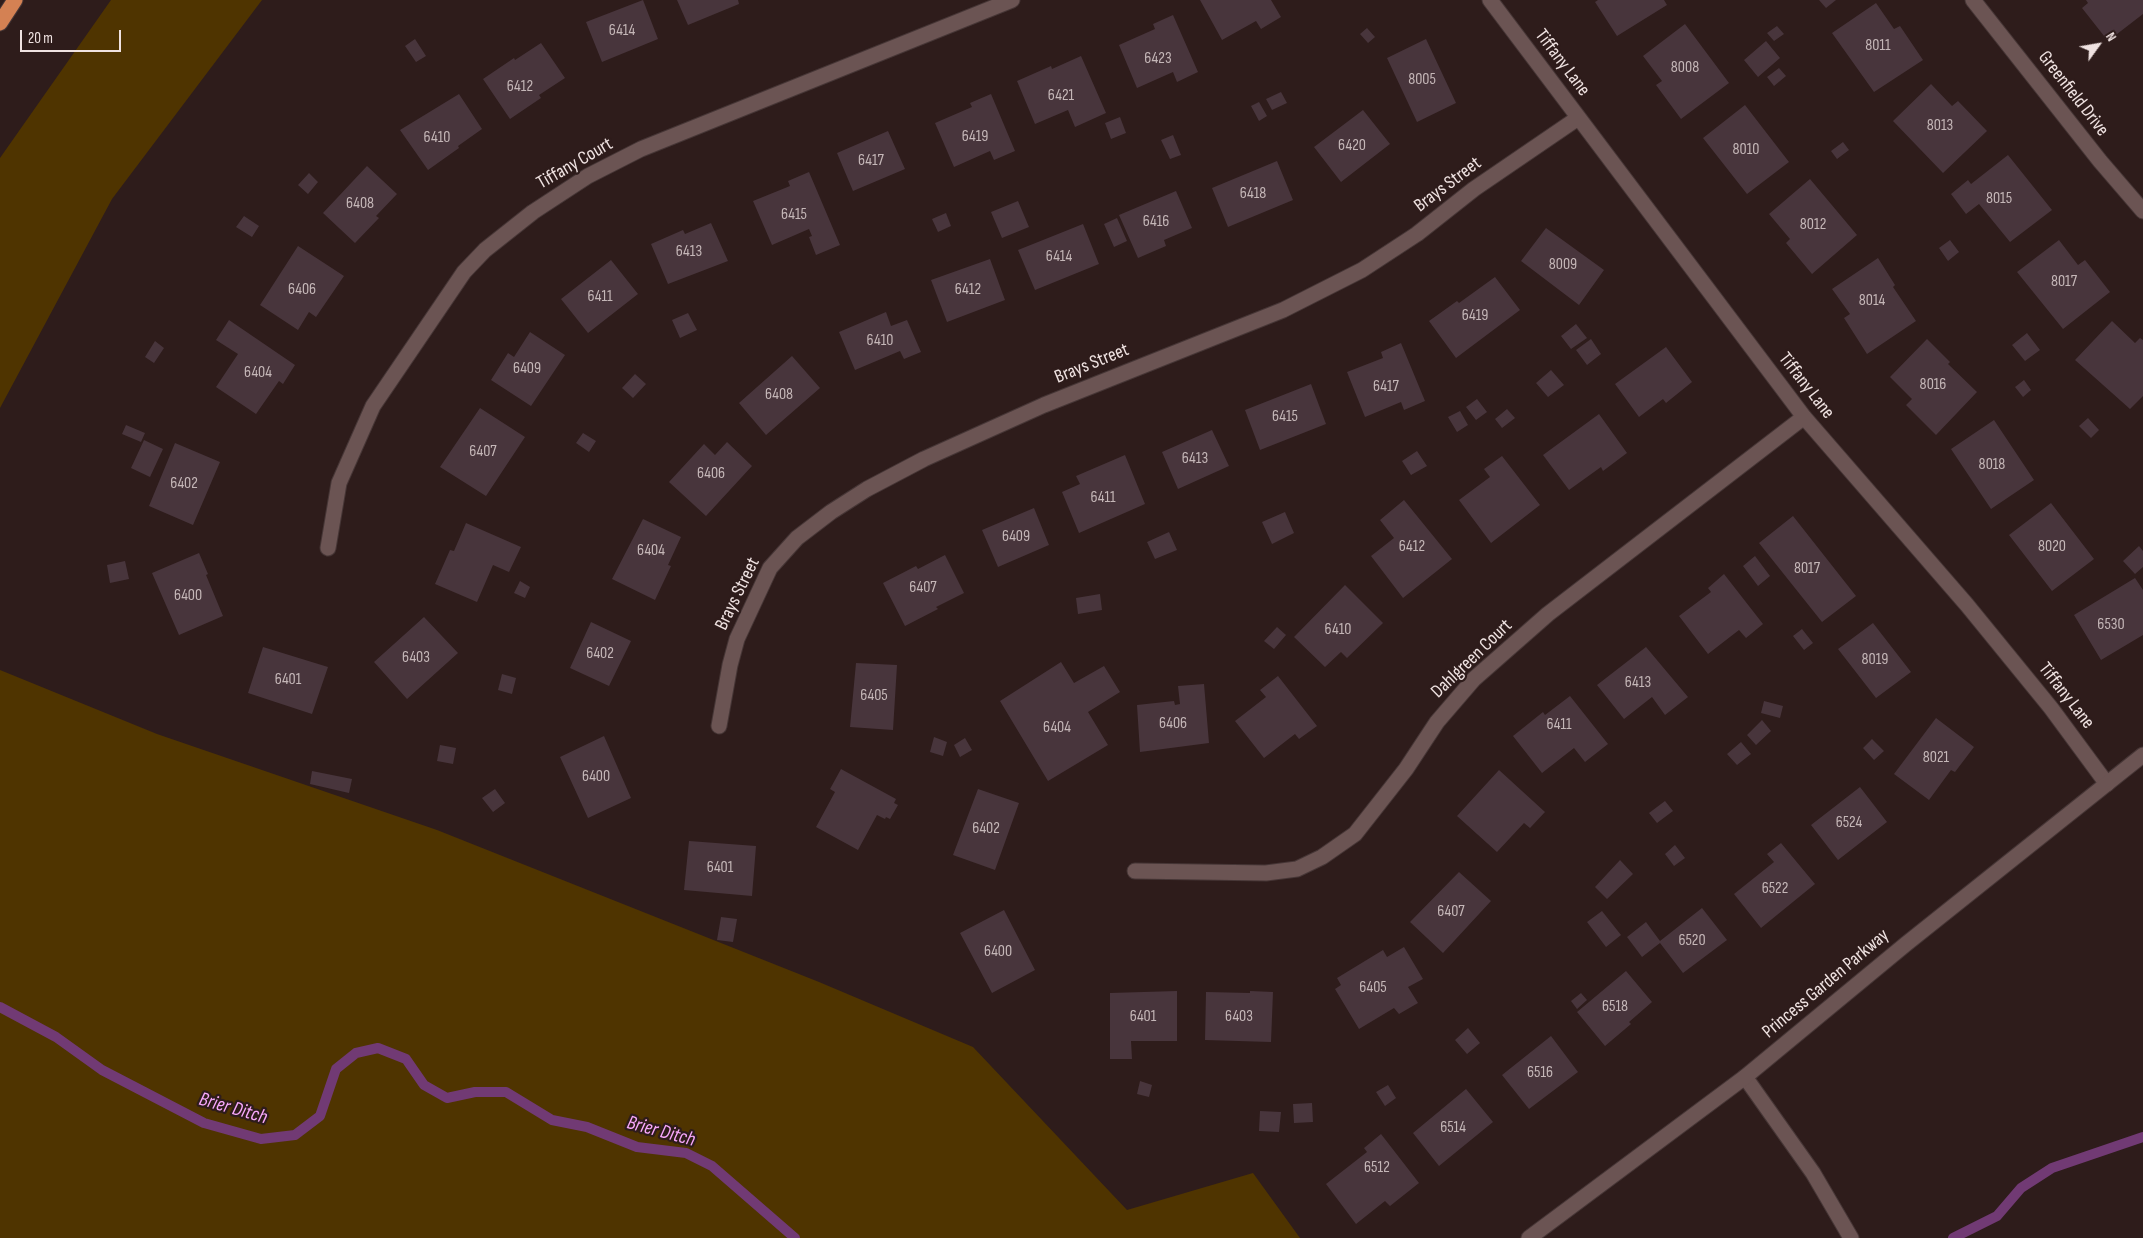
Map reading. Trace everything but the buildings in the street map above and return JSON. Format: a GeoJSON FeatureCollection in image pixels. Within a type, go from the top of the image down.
{"type":"FeatureCollection","features":[{"type":"Feature","properties":{"kind":"highway"},"geometry":{"type":"LineString","coordinates":[[0,23],[15,0]]}},
{"type":"Feature","properties":{"kind":"street","name":"Tiffany Court"},"geometry":{"type":"LineString","coordinates":[[328,548],[338,483],[373,406],[464,272],[506,232],[588,176],[641,149],[1012,0]]}},
{"type":"Feature","properties":{"kind":"street","name":"Tiffany Lane"},"geometry":{"type":"LineString","coordinates":[[1490,0],[1804,417],[1967,605],[2051,708],[2107,784]]}},
{"type":"Feature","properties":{"kind":"street","name":"Greenfield Drive"},"geometry":{"type":"LineString","coordinates":[[1974,0],[2100,161],[2143,211]]}},
{"type":"Feature","properties":{"kind":"street","name":"Brays Street"},"geometry":{"type":"LineString","coordinates":[[719,726],[730,665],[737,639],[770,568],[797,538],[831,512],[867,489],[941,451],[1044,405],[1283,310],[1362,270],[1416,234],[1474,189],[1578,118]]}},
{"type":"Feature","properties":{"kind":"street","name":"Dahlgreen Court"},"geometry":{"type":"LineString","coordinates":[[1135,871],[1266,873],[1296,869],[1322,857],[1355,834],[1406,769],[1437,722],[1474,679],[1548,614],[1804,417]]}},
{"type":"Feature","properties":{"kind":"street","name":"Princess Garden Parkway"},"geometry":{"type":"LineString","coordinates":[[1529,1238],[1745,1077],[1906,944],[2143,755]]}},
{"type":"Feature","properties":{"kind":"street"},"geometry":{"type":"LineString","coordinates":[[1745,1077],[1813,1173],[1851,1238]]}},
{"type":"Feature","properties":{"kind":"shaded area"},"geometry":{"type":"Polygon","coordinates":[[[111,0],[262,0],[112,199],[0,408],[0,158],[111,0]]]}},
{"type":"Feature","properties":{"kind":"shaded area"},"geometry":{"type":"Polygon","coordinates":[[[0,670],[157,734],[437,830],[819,982],[973,1047],[1127,1210],[1253,1173],[1300,1238],[0,1238],[0,670]]]}},
{"type":"Feature","properties":{"kind":"waterway","name":"Brier Ditch"},"geometry":{"type":"LineString","coordinates":[[0,1007],[56,1037],[102,1070],[204,1123],[261,1139],[295,1135],[320,1116],[336,1069],[356,1053],[378,1048],[406,1059],[424,1085],[447,1098],[475,1092],[506,1092],[552,1120],[587,1127],[637,1147],[686,1153],[712,1166],[795,1238]]}},
{"type":"Feature","properties":{"kind":"waterway"},"geometry":{"type":"LineString","coordinates":[[1953,1238],[1997,1216],[2021,1188],[2052,1168],[2143,1137]]}}]}
